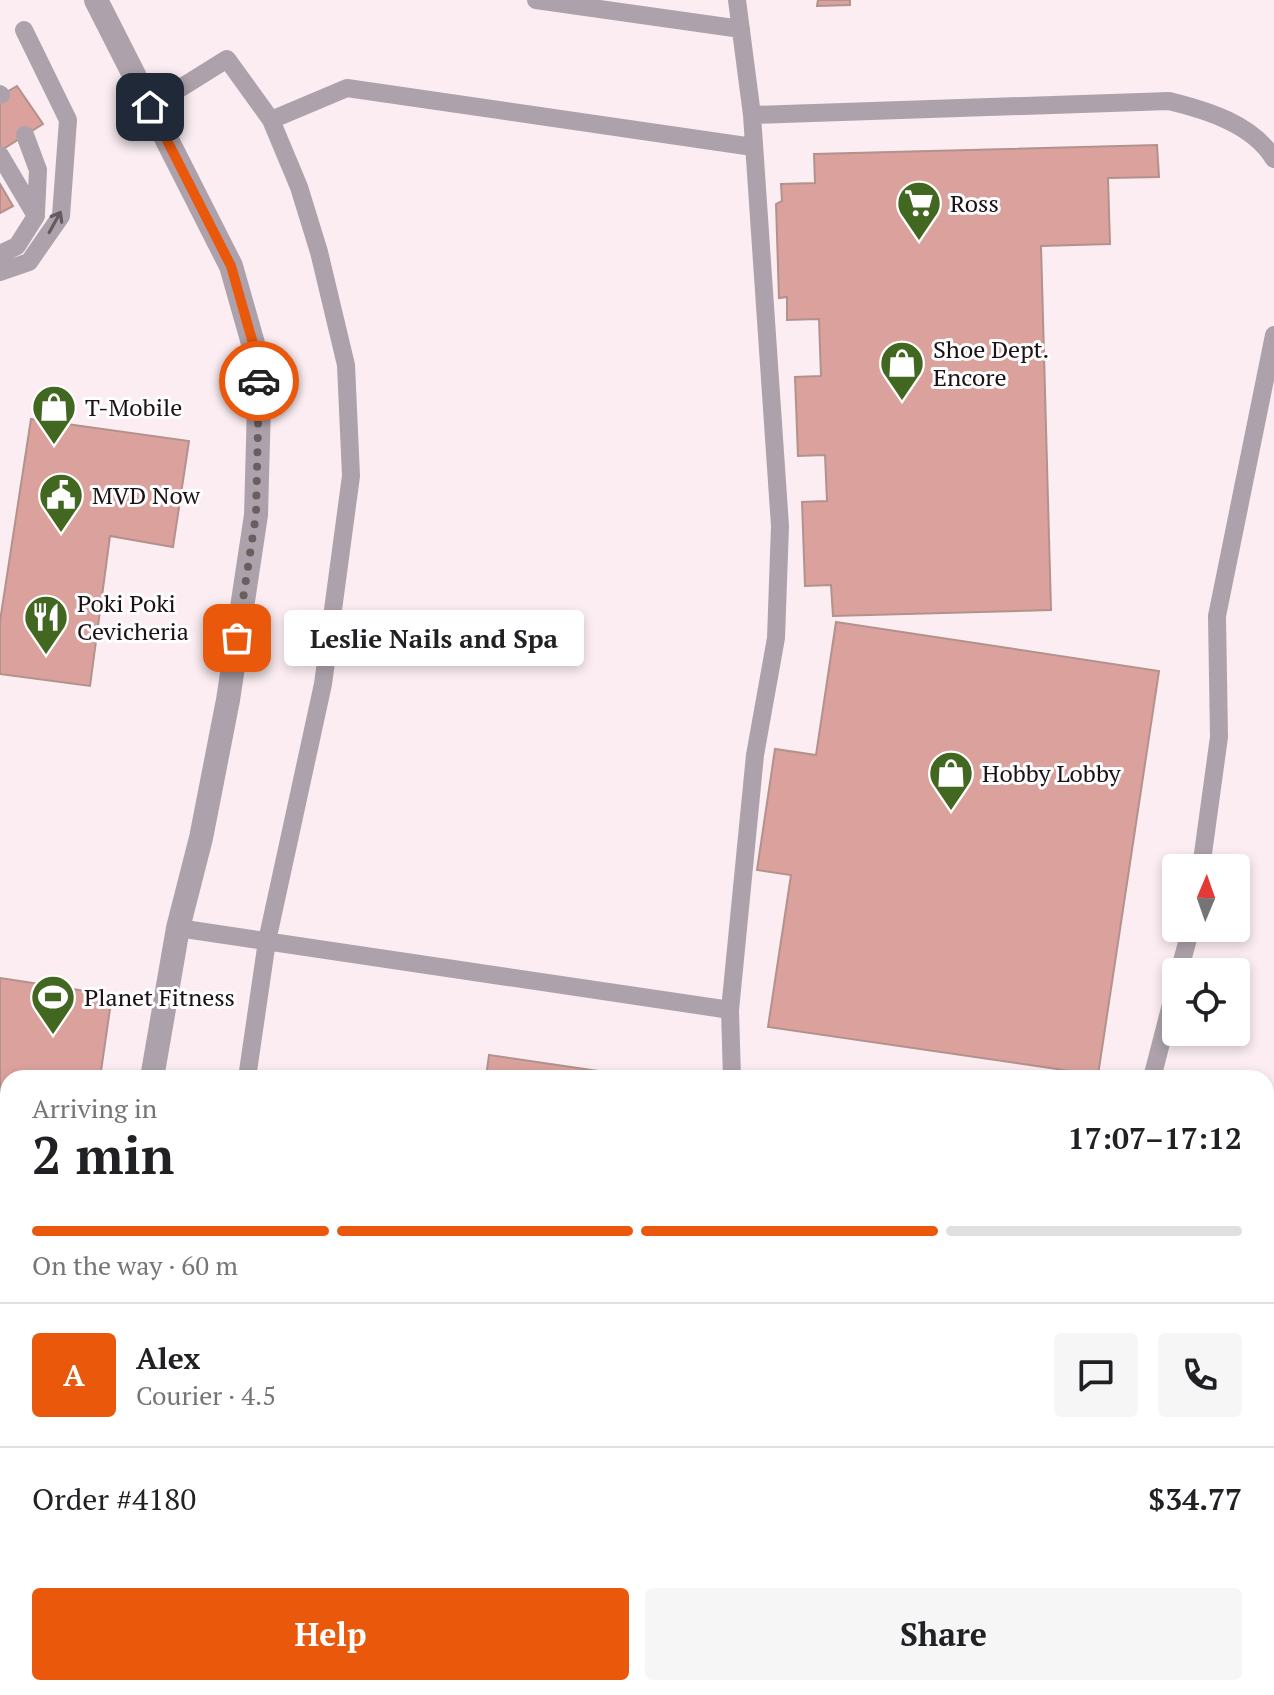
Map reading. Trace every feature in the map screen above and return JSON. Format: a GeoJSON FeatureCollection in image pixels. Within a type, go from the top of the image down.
{"type":"FeatureCollection","features":[{"type":"Feature","properties":{"kind":"street"},"geometry":{"type":"LineString","coordinates":[[96,0],[231,266],[260,368],[256,515],[228,700],[201,838],[178,928],[153,1070]]}},
{"type":"Feature","properties":{"kind":"lane"},"geometry":{"type":"LineString","coordinates":[[536,0],[741,29]]}},
{"type":"Feature","properties":{"kind":"lane"},"geometry":{"type":"LineString","coordinates":[[732,1070],[730,1010],[755,755],[776,638],[780,526],[752,115],[737,0]]}},
{"type":"Feature","properties":{"kind":"lane"},"geometry":{"type":"LineString","coordinates":[[0,272],[29,262],[61,216],[68,120],[24,30]]}},
{"type":"Feature","properties":{"kind":"lane"},"geometry":{"type":"LineString","coordinates":[[150,107],[227,59],[271,120],[299,187],[319,252],[346,365],[351,476],[323,684],[267,941],[248,1070]]}},
{"type":"Feature","properties":{"kind":"lane"},"geometry":{"type":"LineString","coordinates":[[271,120],[347,88],[753,147]]}},
{"type":"Feature","properties":{"kind":"lane"},"geometry":{"type":"LineString","coordinates":[[752,115],[1169,101],[1214,112],[1268,148],[1274,159]]}},
{"type":"Feature","properties":{"kind":"lane"},"geometry":{"type":"LineString","coordinates":[[0,254],[17,246],[36,216],[38,170],[25,135]]}},
{"type":"Feature","properties":{"kind":"lane"},"geometry":{"type":"LineString","coordinates":[[0,155],[36,216]]}},
{"type":"Feature","properties":{"kind":"lane"},"geometry":{"type":"LineString","coordinates":[[1203,854],[1219,737],[1217,616],[1274,335]]}},
{"type":"Feature","properties":{"kind":"lane"},"geometry":{"type":"LineString","coordinates":[[178,928],[730,1010]]}},
{"type":"Feature","properties":{"kind":"lane"},"geometry":{"type":"LineString","coordinates":[[1154,1070],[1162,1039]]}},
{"type":"Feature","properties":{"kind":"building"},"geometry":{"type":"Polygon","coordinates":[[[818,0],[850,0],[850,5],[817,6],[818,0]]]}},
{"type":"Feature","properties":{"kind":"building"},"geometry":{"type":"Polygon","coordinates":[[[17,86],[43,124],[0,151],[0,96],[17,86]]]}},
{"type":"Feature","properties":{"kind":"building"},"geometry":{"type":"Polygon","coordinates":[[[1157,145],[1159,177],[1108,178],[1110,244],[1041,246],[1051,610],[833,616],[831,585],[805,586],[802,502],[827,501],[825,455],[798,456],[795,377],[821,376],[819,319],[787,320],[787,297],[779,298],[776,204],[782,201],[781,184],[815,183],[814,154],[1157,145]]]}},
{"type":"Feature","properties":{"kind":"building"},"geometry":{"type":"Polygon","coordinates":[[[0,184],[13,206],[0,213],[0,184]]]}},
{"type":"Feature","properties":{"kind":"building"},"geometry":{"type":"Polygon","coordinates":[[[31,419],[189,441],[173,547],[110,536],[90,686],[0,674],[0,621],[31,419]]]}},
{"type":"Feature","properties":{"kind":"building","name":"Hobby Lobby"},"geometry":{"type":"Polygon","coordinates":[[[836,622],[1159,671],[1099,1070],[1064,1070],[768,1027],[791,875],[757,870],[775,749],[816,755],[836,622]]]}},
{"type":"Feature","properties":{"kind":"building","name":"Planet Fitness"},"geometry":{"type":"Polygon","coordinates":[[[0,978],[112,995],[101,1070],[0,1070],[0,978]]]}},
{"type":"Feature","properties":{"kind":"building"},"geometry":{"type":"Polygon","coordinates":[[[489,1055],[591,1070],[487,1070],[489,1055]]]}},
{"type":"Feature","properties":{"kind":"way so far"},"geometry":{"type":"LineString","coordinates":[[237,638],[256,515],[259,381]]}},
{"type":"Feature","properties":{"kind":"place","name":"Ross"},"geometry":{"type":"Point","coordinates":[919,242]}},
{"type":"Feature","properties":{"kind":"place","name":"Shoe Dept. Encore"},"geometry":{"type":"Point","coordinates":[902,402]}},
{"type":"Feature","properties":{"kind":"place","name":"T-Mobile"},"geometry":{"type":"Point","coordinates":[54,446]}},
{"type":"Feature","properties":{"kind":"place","name":"MVD Now"},"geometry":{"type":"Point","coordinates":[61,534]}},
{"type":"Feature","properties":{"kind":"place","name":"Leslie Nails and Spa"},"geometry":{"type":"Point","coordinates":[237,638]}},
{"type":"Feature","properties":{"kind":"place","name":"Poki Poki Cevicheria"},"geometry":{"type":"Point","coordinates":[46,656]}},
{"type":"Feature","properties":{"kind":"place","name":"Hobby Lobby"},"geometry":{"type":"Point","coordinates":[951,812]}},
{"type":"Feature","properties":{"kind":"place","name":"Planet Fitness"},"geometry":{"type":"Point","coordinates":[53,1036]}},
{"type":"Feature","properties":{"kind":"route"},"geometry":{"type":"LineString","coordinates":[[150,107],[231,266],[260,368],[259,381]]}}]}
